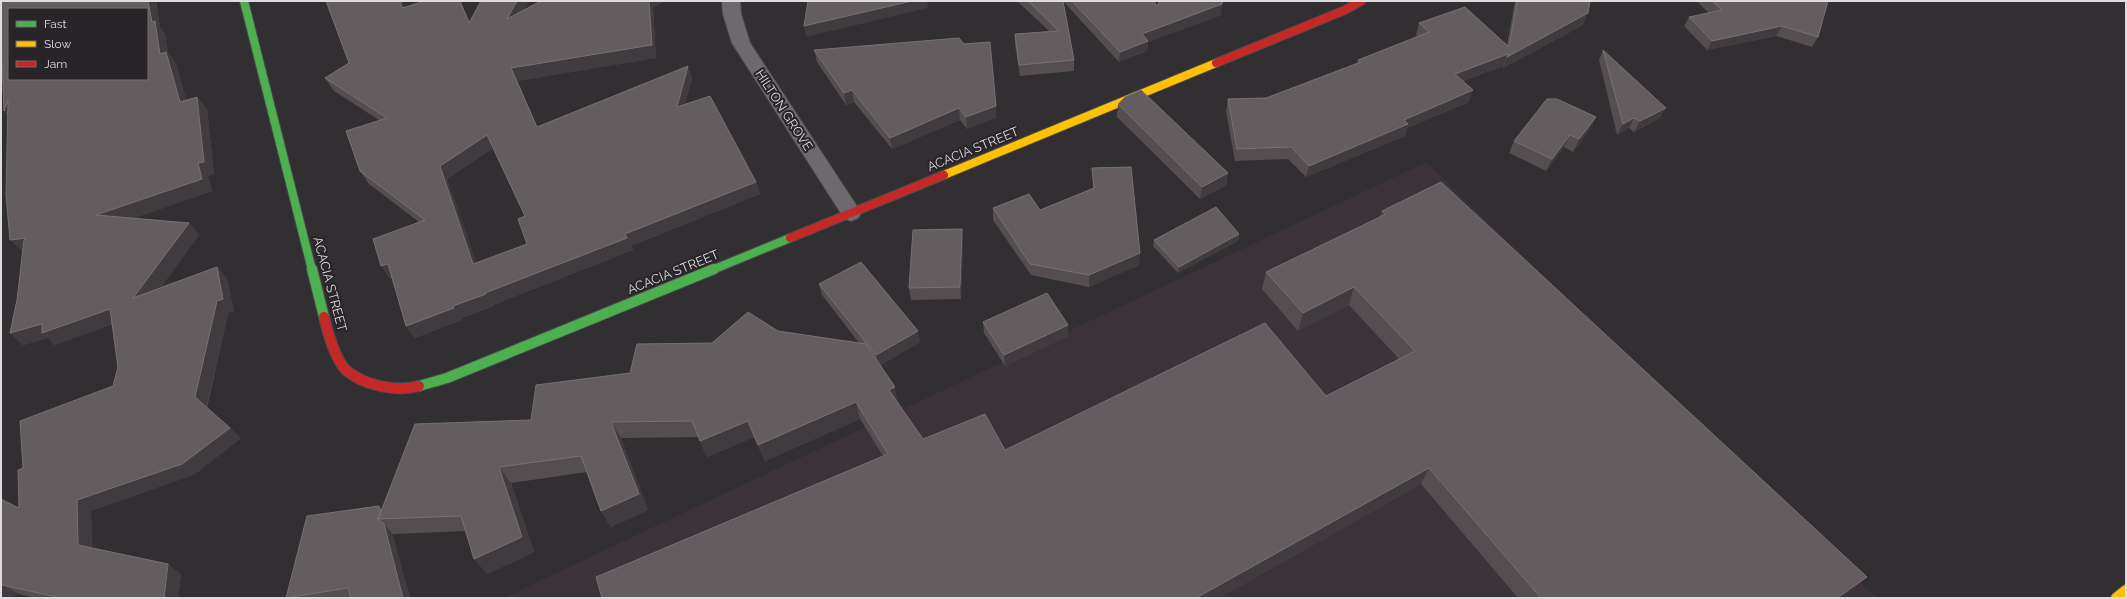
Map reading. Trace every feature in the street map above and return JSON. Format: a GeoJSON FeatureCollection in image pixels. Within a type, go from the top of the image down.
{"type":"FeatureCollection","features":[{"type":"Feature","properties":{"kind":"street","name":"ACACIA STREET"},"geometry":{"type":"LineString","coordinates":[[244,1],[329,338],[346,370],[372,385],[411,388],[447,378],[851,214],[1338,13],[1361,1]]}},
{"type":"Feature","properties":{"kind":"street","name":"HILTON GROVE"},"geometry":{"type":"LineString","coordinates":[[731,1],[732,14],[741,43],[851,214]]}},
{"type":"Feature","properties":{"kind":"street"},"geometry":{"type":"LineString","coordinates":[[2116,598],[2126,590]]}},
{"type":"Feature","properties":{"kind":"shaded area"},"geometry":{"type":"Polygon","coordinates":[[[1426,162],[1877,598],[503,598],[1426,162]]]}},
{"type":"Feature","properties":{"kind":"building"},"geometry":{"type":"Polygon","coordinates":[[[1,1],[148,1],[152,22],[155,21],[160,54],[166,52],[180,102],[197,97],[204,162],[198,163],[202,179],[96,215],[189,223],[133,298],[217,267],[223,299],[217,301],[195,397],[230,428],[182,464],[77,500],[78,545],[168,564],[164,598],[61,598],[3,585],[1,586],[1,499],[19,508],[18,470],[23,468],[20,421],[113,386],[118,367],[110,309],[42,333],[42,324],[10,333],[17,300],[24,240],[27,238],[10,240],[6,195],[8,100],[4,111],[1,1]]]}},
{"type":"Feature","properties":{"kind":"building"},"geometry":{"type":"Polygon","coordinates":[[[326,1],[400,1],[402,8],[425,1],[460,1],[469,23],[481,1],[517,1],[507,19],[541,1],[649,1],[652,45],[511,68],[537,127],[688,66],[677,107],[710,96],[756,182],[625,234],[627,238],[485,293],[486,294],[453,306],[454,308],[406,326],[388,264],[381,266],[373,239],[425,220],[360,171],[346,131],[387,118],[325,78],[349,63],[326,1]],[[487,135],[440,166],[473,264],[527,244],[518,219],[525,216],[487,135]]]}},
{"type":"Feature","properties":{"kind":"building"},"geometry":{"type":"Polygon","coordinates":[[[808,1],[912,1],[804,26],[808,1]]]}},
{"type":"Feature","properties":{"kind":"building"},"geometry":{"type":"Polygon","coordinates":[[[1028,1],[1063,1],[1074,60],[1019,65],[1015,34],[1059,31],[1028,1]]]}},
{"type":"Feature","properties":{"kind":"building"},"geometry":{"type":"Polygon","coordinates":[[[1072,1],[1153,1],[1158,6],[1159,1],[1223,1],[1222,4],[1142,34],[1148,41],[1120,52],[1072,1]]]}},
{"type":"Feature","properties":{"kind":"building"},"geometry":{"type":"Polygon","coordinates":[[[1517,1],[1590,1],[1588,13],[1507,57],[1508,54],[1455,74],[1473,90],[1404,120],[1408,124],[1309,166],[1291,147],[1237,149],[1228,99],[1266,98],[1361,62],[1358,60],[1429,32],[1419,23],[1465,7],[1509,47],[1517,1]]]}},
{"type":"Feature","properties":{"kind":"building"},"geometry":{"type":"Polygon","coordinates":[[[1712,1],[1828,1],[1818,37],[1782,26],[1712,41],[1689,17],[1722,10],[1712,1]]]}},
{"type":"Feature","properties":{"kind":"building"},"geometry":{"type":"Polygon","coordinates":[[[959,38],[964,44],[990,42],[996,106],[966,117],[959,108],[890,138],[852,90],[844,93],[814,50],[959,38]]]}},
{"type":"Feature","properties":{"kind":"building"},"geometry":{"type":"Polygon","coordinates":[[[1603,50],[1666,108],[1640,121],[1634,118],[1623,124],[1603,50]]]}},
{"type":"Feature","properties":{"kind":"building"},"geometry":{"type":"Polygon","coordinates":[[[1141,90],[1228,173],[1202,187],[1118,104],[1125,97],[1141,90]]]}},
{"type":"Feature","properties":{"kind":"building"},"geometry":{"type":"Polygon","coordinates":[[[1547,99],[1557,99],[1596,117],[1579,139],[1570,135],[1552,159],[1514,141],[1547,99]]]}},
{"type":"Feature","properties":{"kind":"building"},"geometry":{"type":"Polygon","coordinates":[[[1131,167],[1140,253],[1089,275],[1030,264],[993,208],[1029,194],[1040,210],[1094,188],[1092,168],[1131,167]]]}},
{"type":"Feature","properties":{"kind":"building"},"geometry":{"type":"Polygon","coordinates":[[[1441,182],[1867,577],[1837,598],[1541,598],[1429,468],[1196,598],[602,598],[596,577],[888,454],[856,402],[758,445],[748,421],[700,441],[692,421],[611,422],[639,494],[601,511],[581,456],[499,467],[522,537],[474,559],[461,516],[378,519],[415,424],[531,420],[536,385],[630,373],[637,344],[712,343],[748,312],[778,331],[866,344],[895,387],[889,390],[923,439],[985,414],[1005,450],[1265,323],[1326,396],[1415,351],[1354,287],[1303,313],[1266,272],[1386,214],[1382,211],[1441,182]]]}},
{"type":"Feature","properties":{"kind":"building"},"geometry":{"type":"Polygon","coordinates":[[[1216,207],[1239,234],[1179,267],[1154,240],[1216,207]]]}},
{"type":"Feature","properties":{"kind":"building"},"geometry":{"type":"Polygon","coordinates":[[[962,229],[960,287],[909,288],[913,230],[962,229]]]}},
{"type":"Feature","properties":{"kind":"building"},"geometry":{"type":"Polygon","coordinates":[[[861,262],[918,331],[876,355],[819,284],[861,262]]]}},
{"type":"Feature","properties":{"kind":"building"},"geometry":{"type":"Polygon","coordinates":[[[1047,293],[1068,325],[1004,355],[983,322],[1047,293]]]}},
{"type":"Feature","properties":{"kind":"building"},"geometry":{"type":"Polygon","coordinates":[[[379,506],[381,512],[378,519],[384,524],[403,598],[351,598],[348,588],[286,598],[307,516],[379,506]]]}},
{"type":"Feature","properties":{"kind":"traffic: fast"},"geometry":{"type":"LineString","coordinates":[[244,1],[324,317]]}},
{"type":"Feature","properties":{"kind":"traffic: fast"},"geometry":{"type":"LineString","coordinates":[[419,386],[447,378],[790,238]]}},
{"type":"Feature","properties":{"kind":"traffic: slow"},"geometry":{"type":"LineString","coordinates":[[944,175],[1216,63]]}},
{"type":"Feature","properties":{"kind":"traffic: slow"},"geometry":{"type":"LineString","coordinates":[[2116,598],[2126,590]]}},
{"type":"Feature","properties":{"kind":"traffic: jam"},"geometry":{"type":"LineString","coordinates":[[1216,63],[1345,10],[1361,1]]}},
{"type":"Feature","properties":{"kind":"traffic: jam"},"geometry":{"type":"LineString","coordinates":[[790,238],[944,175]]}},
{"type":"Feature","properties":{"kind":"traffic: jam"},"geometry":{"type":"LineString","coordinates":[[324,317],[329,338],[346,370],[372,385],[411,388],[419,386]]}}]}
